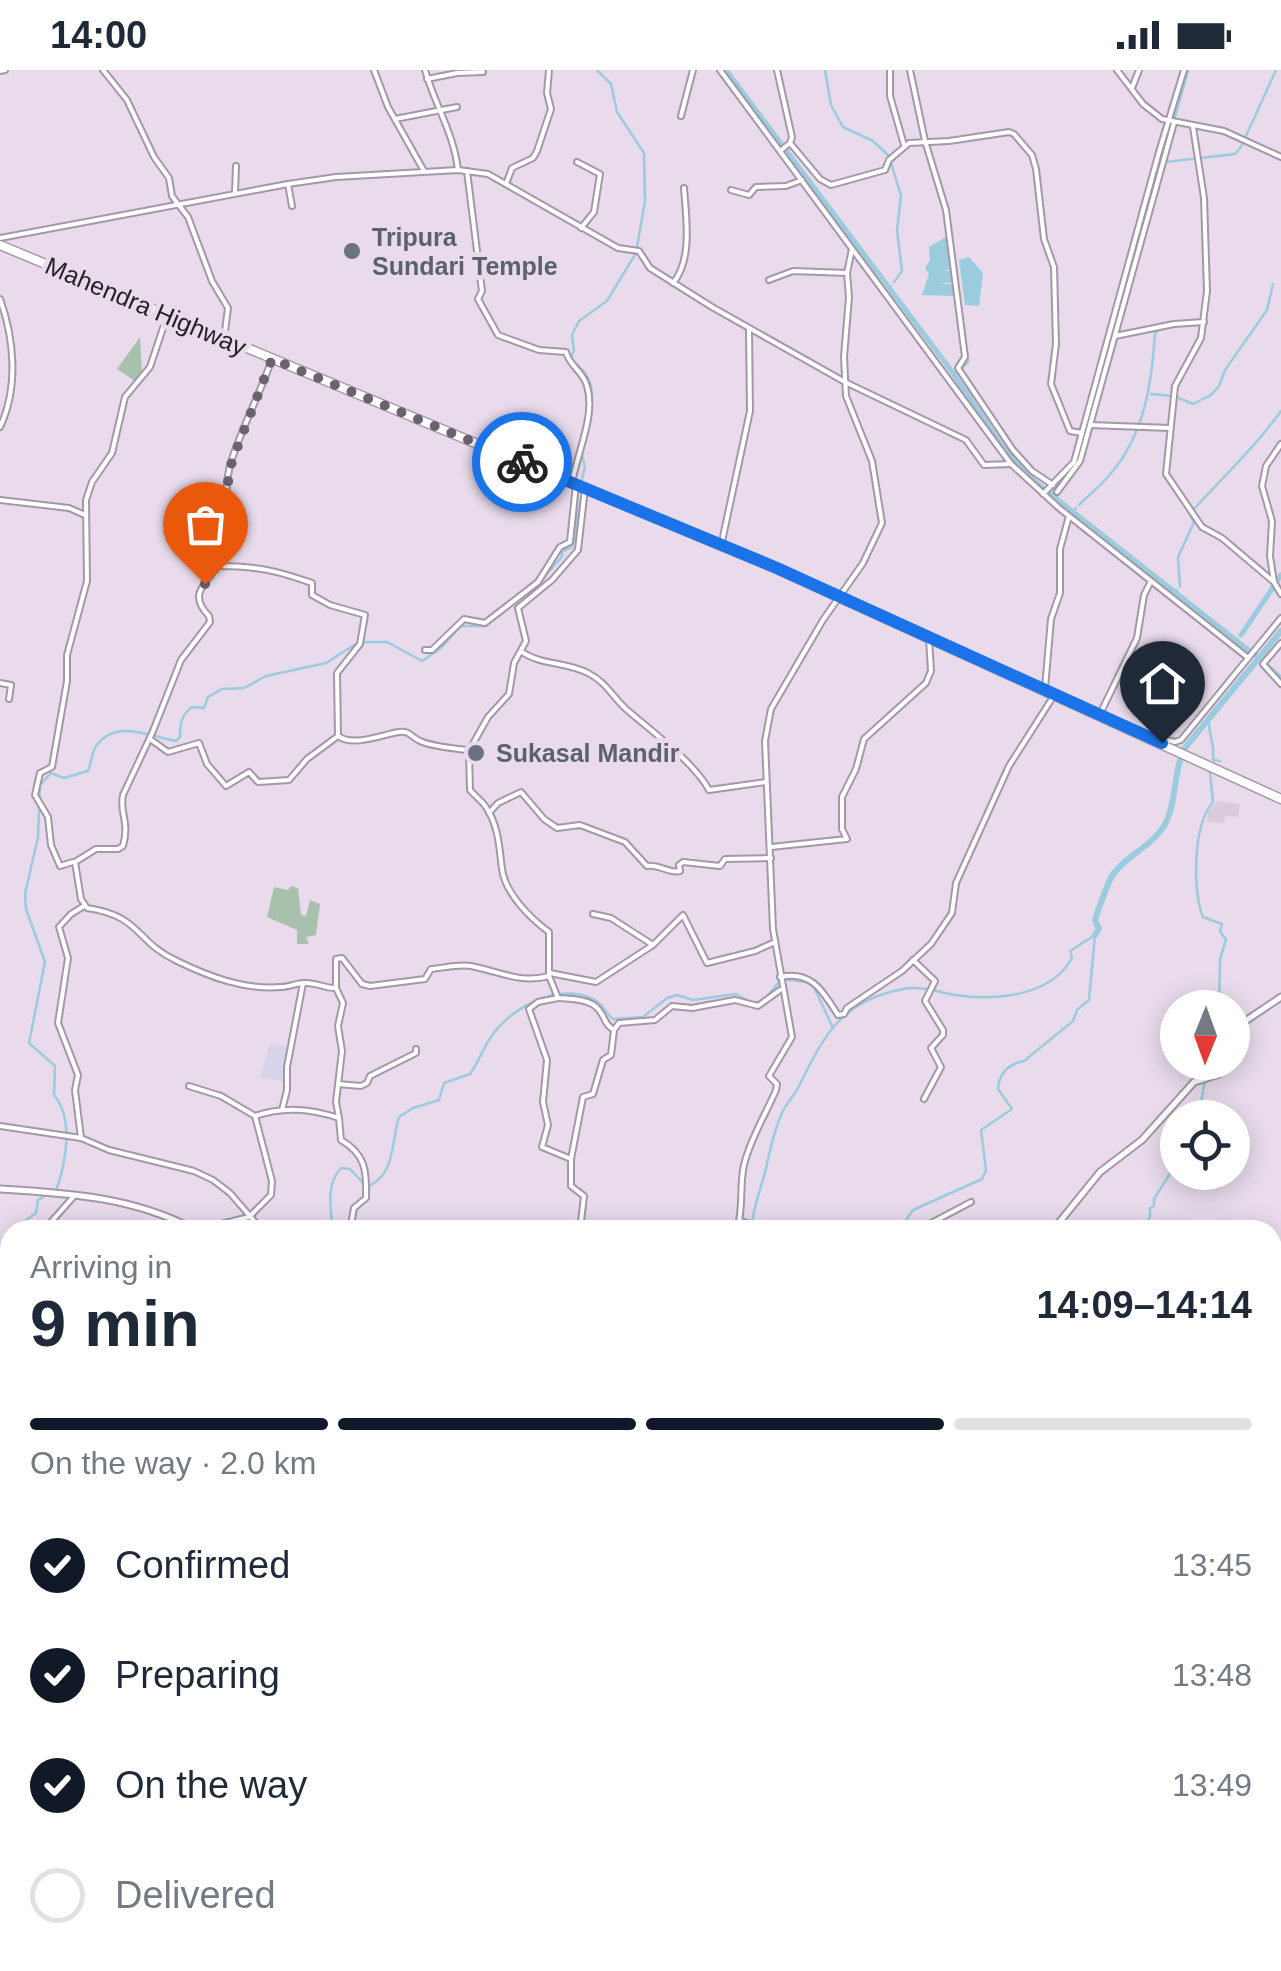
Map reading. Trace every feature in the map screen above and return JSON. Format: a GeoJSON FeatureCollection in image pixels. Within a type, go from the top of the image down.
{"type":"FeatureCollection","features":[{"type":"Feature","properties":{"kind":"highway","name":"Mahendra Highway"},"geometry":{"type":"LineString","coordinates":[[0,242],[167,316],[841,596],[1281,799]]}},
{"type":"Feature","properties":{"kind":"street"},"geometry":{"type":"LineString","coordinates":[[104,70],[126,100],[188,218],[212,281],[228,308],[224,339]]}},
{"type":"Feature","properties":{"kind":"street"},"geometry":{"type":"LineString","coordinates":[[374,70],[424,172]]}},
{"type":"Feature","properties":{"kind":"street"},"geometry":{"type":"LineString","coordinates":[[425,70],[438,110],[452,136],[458,170]]}},
{"type":"Feature","properties":{"kind":"street"},"geometry":{"type":"LineString","coordinates":[[506,184],[512,168],[535,156],[537,151],[551,109],[547,93],[549,70]]}},
{"type":"Feature","properties":{"kind":"street"},"geometry":{"type":"LineString","coordinates":[[681,116],[693,70]]}},
{"type":"Feature","properties":{"kind":"street"},"geometry":{"type":"LineString","coordinates":[[720,70],[785,147],[828,184],[884,170],[904,144],[950,142],[1009,132],[1032,155],[1044,239],[1054,268],[1056,344],[1050,384],[1068,428],[1082,433]]}},
{"type":"Feature","properties":{"kind":"street"},"geometry":{"type":"LineString","coordinates":[[777,70],[792,137],[785,147]]}},
{"type":"Feature","properties":{"kind":"street"},"geometry":{"type":"LineString","coordinates":[[890,70],[890,96],[904,144]]}},
{"type":"Feature","properties":{"kind":"street"},"geometry":{"type":"LineString","coordinates":[[910,70],[946,210],[956,269],[965,361],[958,368],[1013,450],[1069,516],[1246,657]]}},
{"type":"Feature","properties":{"kind":"street"},"geometry":{"type":"LineString","coordinates":[[1117,70],[1148,108],[1170,122],[1224,130],[1281,157]]}},
{"type":"Feature","properties":{"kind":"street"},"geometry":{"type":"LineString","coordinates":[[1132,88],[1138,70]]}},
{"type":"Feature","properties":{"kind":"street"},"geometry":{"type":"LineString","coordinates":[[1058,492],[1080,461],[1184,70]]}},
{"type":"Feature","properties":{"kind":"street"},"geometry":{"type":"LineString","coordinates":[[428,79],[484,72]]}},
{"type":"Feature","properties":{"kind":"street"},"geometry":{"type":"LineString","coordinates":[[395,119],[457,107]]}},
{"type":"Feature","properties":{"kind":"street"},"geometry":{"type":"LineString","coordinates":[[1048,490],[1074,462],[1170,122]]}},
{"type":"Feature","properties":{"kind":"street"},"geometry":{"type":"LineString","coordinates":[[1192,127],[1199,158],[1206,244],[1204,322],[1198,346],[1176,386],[1166,474],[1197,522],[1274,582]]}},
{"type":"Feature","properties":{"kind":"street"},"geometry":{"type":"LineString","coordinates":[[785,147],[802,180],[1011,464],[1048,490]]}},
{"type":"Feature","properties":{"kind":"street"},"geometry":{"type":"LineString","coordinates":[[576,162],[600,174],[594,212],[581,228]]}},
{"type":"Feature","properties":{"kind":"street"},"geometry":{"type":"LineString","coordinates":[[235,192],[236,166]]}},
{"type":"Feature","properties":{"kind":"street"},"geometry":{"type":"LineString","coordinates":[[0,242],[177,203],[288,184],[458,170],[488,174],[618,248],[636,250],[650,268],[846,382],[966,440],[984,466],[1011,464]]}},
{"type":"Feature","properties":{"kind":"street"},"geometry":{"type":"LineString","coordinates":[[425,650],[432,650],[464,620],[485,624],[538,582],[560,547],[570,542],[590,398],[585,377],[570,364],[566,352],[532,348],[496,333],[478,300],[482,290],[466,171]]}},
{"type":"Feature","properties":{"kind":"street"},"geometry":{"type":"LineString","coordinates":[[731,190],[750,195],[756,187],[786,186],[802,180]]}},
{"type":"Feature","properties":{"kind":"street"},"geometry":{"type":"LineString","coordinates":[[288,184],[292,206]]}},
{"type":"Feature","properties":{"kind":"street"},"geometry":{"type":"LineString","coordinates":[[674,283],[683,272],[684,188]]}},
{"type":"Feature","properties":{"kind":"street"},"geometry":{"type":"LineString","coordinates":[[740,1220],[746,1158],[776,1090],[770,1069],[792,1037],[774,942],[763,754],[771,709],[863,563],[882,523],[872,461],[851,412],[846,382],[844,357],[850,298],[847,272],[852,249]]}},
{"type":"Feature","properties":{"kind":"street"},"geometry":{"type":"LineString","coordinates":[[769,280],[793,271],[847,272]]}},
{"type":"Feature","properties":{"kind":"street"},"geometry":{"type":"LineString","coordinates":[[0,298],[3,331],[14,352],[8,405],[0,427]]}},
{"type":"Feature","properties":{"kind":"street"},"geometry":{"type":"LineString","coordinates":[[167,316],[150,367],[125,397],[112,452],[92,482],[86,500],[86,581],[66,656],[67,681],[53,763],[40,773],[35,795],[48,817],[51,845],[60,866],[96,849],[123,846],[127,824],[122,796],[150,739],[181,660],[210,622],[210,616],[199,606],[198,594],[222,552],[232,461],[272,359]]}},
{"type":"Feature","properties":{"kind":"street"},"geometry":{"type":"LineString","coordinates":[[1113,336],[1204,322]]}},
{"type":"Feature","properties":{"kind":"street"},"geometry":{"type":"LineString","coordinates":[[721,546],[750,411],[750,328]]}},
{"type":"Feature","properties":{"kind":"street"},"geometry":{"type":"LineString","coordinates":[[1090,425],[1170,428]]}},
{"type":"Feature","properties":{"kind":"street"},"geometry":{"type":"LineString","coordinates":[[1281,444],[1262,476],[1272,522],[1270,556],[1274,582],[1281,594]]}},
{"type":"Feature","properties":{"kind":"street"},"geometry":{"type":"LineString","coordinates":[[558,996],[549,975],[549,932],[536,922],[508,886],[502,870],[501,844],[489,814],[470,790],[469,751],[488,716],[509,694],[514,663],[526,636],[518,608],[552,580],[578,550],[578,486]]}},
{"type":"Feature","properties":{"kind":"street"},"geometry":{"type":"LineString","coordinates":[[0,500],[69,508],[86,515]]}},
{"type":"Feature","properties":{"kind":"street"},"geometry":{"type":"LineString","coordinates":[[1045,689],[1052,620],[1060,594],[1060,549],[1069,516]]}},
{"type":"Feature","properties":{"kind":"street"},"geometry":{"type":"LineString","coordinates":[[217,566],[262,567],[312,584],[312,595],[330,605],[365,615],[360,641],[337,673],[338,736],[344,741],[360,742],[377,734],[401,731],[422,743],[469,751]]}},
{"type":"Feature","properties":{"kind":"street"},"geometry":{"type":"LineString","coordinates":[[1099,716],[1138,638],[1144,595],[1152,581]]}},
{"type":"Feature","properties":{"kind":"street"},"geometry":{"type":"LineString","coordinates":[[1146,735],[1182,740],[1281,618]]}},
{"type":"Feature","properties":{"kind":"street"},"geometry":{"type":"LineString","coordinates":[[770,847],[846,839],[842,829],[842,797],[856,769],[864,739],[926,683],[931,671],[930,640]]}},
{"type":"Feature","properties":{"kind":"street"},"geometry":{"type":"LineString","coordinates":[[1281,643],[1262,664],[1281,684]]}},
{"type":"Feature","properties":{"kind":"street"},"geometry":{"type":"LineString","coordinates":[[522,652],[530,658],[585,671],[600,680],[700,776],[709,790],[766,782]]}},
{"type":"Feature","properties":{"kind":"street"},"geometry":{"type":"LineString","coordinates":[[0,683],[11,685],[8,699]]}},
{"type":"Feature","properties":{"kind":"street"},"geometry":{"type":"LineString","coordinates":[[581,1220],[584,1196],[571,1186],[571,1159],[583,1097],[593,1094],[604,1060],[611,1056],[614,1030],[619,1023],[655,1020],[672,1006],[692,1008],[734,1000],[766,1004],[780,983],[794,974],[816,982],[838,1014],[844,1014],[847,1008],[893,979],[931,944],[952,913],[956,883],[1008,766],[1054,694]]}},
{"type":"Feature","properties":{"kind":"street"},"geometry":{"type":"LineString","coordinates":[[150,739],[168,752],[199,743],[207,764],[226,786],[249,772],[258,782],[289,780],[307,759],[338,736]]}},
{"type":"Feature","properties":{"kind":"street"},"geometry":{"type":"LineString","coordinates":[[489,814],[498,803],[521,792],[557,828],[584,826],[625,842],[647,866],[678,873],[683,862],[720,866],[725,859],[771,858]]}},
{"type":"Feature","properties":{"kind":"street"},"geometry":{"type":"LineString","coordinates":[[75,862],[84,906]]}},
{"type":"Feature","properties":{"kind":"street"},"geometry":{"type":"LineString","coordinates":[[82,1138],[78,1075],[58,1023],[68,958],[59,927],[84,906],[121,916],[139,929],[151,947],[222,981],[270,987],[304,982],[336,988]]}},
{"type":"Feature","properties":{"kind":"street"},"geometry":{"type":"LineString","coordinates":[[593,914],[611,918],[653,945]]}},
{"type":"Feature","properties":{"kind":"street"},"geometry":{"type":"LineString","coordinates":[[352,1220],[354,1208],[366,1198],[367,1180],[355,1147],[341,1140],[338,1084],[342,1051],[338,1026],[343,1002],[336,988],[335,962],[339,957],[362,984],[370,986],[425,979],[431,969],[464,965],[518,978],[549,975],[596,982],[653,945],[682,916],[709,964],[774,942]]}},
{"type":"Feature","properties":{"kind":"street"},"geometry":{"type":"LineString","coordinates":[[913,960],[935,980],[926,1005],[943,1030],[943,1036],[930,1048],[941,1067],[924,1099]]}},
{"type":"Feature","properties":{"kind":"street"},"geometry":{"type":"LineString","coordinates":[[282,1110],[287,1090],[286,1067],[304,982]]}},
{"type":"Feature","properties":{"kind":"street"},"geometry":{"type":"LineString","coordinates":[[571,1159],[542,1147],[548,1126],[543,1102],[547,1060],[529,1009],[558,996],[588,1002],[597,1008],[606,1026],[614,1030]]}},
{"type":"Feature","properties":{"kind":"street"},"geometry":{"type":"LineString","coordinates":[[1250,1018],[1281,997]]}},
{"type":"Feature","properties":{"kind":"street"},"geometry":{"type":"LineString","coordinates":[[338,1084],[367,1084],[370,1076],[400,1063],[416,1053],[416,1049]]}},
{"type":"Feature","properties":{"kind":"street"},"geometry":{"type":"LineString","coordinates":[[1060,1220],[1100,1172],[1142,1140],[1194,1082],[1200,1080]]}},
{"type":"Feature","properties":{"kind":"street"},"geometry":{"type":"LineString","coordinates":[[189,1086],[222,1096],[256,1116],[282,1110],[315,1110],[339,1118]]}},
{"type":"Feature","properties":{"kind":"street"},"geometry":{"type":"LineString","coordinates":[[240,1220],[249,1218],[273,1188],[256,1116]]}},
{"type":"Feature","properties":{"kind":"street"},"geometry":{"type":"LineString","coordinates":[[0,1126],[82,1138],[109,1150],[142,1156],[214,1180],[249,1218]]}},
{"type":"Feature","properties":{"kind":"street"},"geometry":{"type":"LineString","coordinates":[[0,1190],[48,1190],[148,1209],[173,1220]]}},
{"type":"Feature","properties":{"kind":"street"},"geometry":{"type":"LineString","coordinates":[[53,1220],[75,1195]]}},
{"type":"Feature","properties":{"kind":"street"},"geometry":{"type":"LineString","coordinates":[[937,1220],[971,1202]]}},
{"type":"Feature","properties":{"kind":"shaded area"},"geometry":{"type":"Polygon","coordinates":[[[1217,801],[1240,804],[1238,817],[1226,816],[1224,823],[1207,822],[1208,812],[1217,801]]]}},
{"type":"Feature","properties":{"kind":"shaded area"},"geometry":{"type":"Polygon","coordinates":[[[270,1043],[289,1047],[284,1082],[260,1077],[270,1043]]]}},
{"type":"Feature","properties":{"kind":"green space"},"geometry":{"type":"Polygon","coordinates":[[[140,337],[142,376],[135,381],[117,369],[140,337]]]}},
{"type":"Feature","properties":{"kind":"green space"},"geometry":{"type":"Polygon","coordinates":[[[291,886],[298,888],[301,915],[306,916],[310,900],[320,904],[316,935],[306,937],[309,944],[297,944],[297,930],[267,917],[274,887],[288,890],[291,886]]]}},
{"type":"Feature","properties":{"kind":"water"},"geometry":{"type":"Polygon","coordinates":[[[949,235],[954,268],[944,271],[954,271],[956,282],[939,284],[956,284],[956,296],[922,295],[929,274],[925,268],[930,260],[929,247],[949,235]]]}},
{"type":"Feature","properties":{"kind":"water"},"geometry":{"type":"Polygon","coordinates":[[[969,257],[983,273],[979,306],[965,305],[959,260],[969,257]]]}},
{"type":"Feature","properties":{"kind":"waterway"},"geometry":{"type":"LineString","coordinates":[[590,420],[591,386],[585,372],[570,359],[574,351],[572,335],[579,321],[607,301],[636,253],[645,201],[644,153],[617,112],[611,84],[597,70]]}},
{"type":"Feature","properties":{"kind":"waterway"},"geometry":{"type":"LineString","coordinates":[[726,70],[953,373],[1000,443],[1034,481],[1251,652]]}},
{"type":"Feature","properties":{"kind":"waterway"},"geometry":{"type":"LineString","coordinates":[[825,70],[831,105],[843,127],[873,141],[889,156],[901,196],[897,230],[902,271],[894,282]]}},
{"type":"Feature","properties":{"kind":"waterway"},"geometry":{"type":"LineString","coordinates":[[1053,494],[1077,458],[1187,70]]}},
{"type":"Feature","properties":{"kind":"waterway"},"geometry":{"type":"LineString","coordinates":[[1165,162],[1235,154],[1276,70]]}},
{"type":"Feature","properties":{"kind":"waterway"},"geometry":{"type":"LineString","coordinates":[[948,210],[968,362],[962,368]]}},
{"type":"Feature","properties":{"kind":"waterway"},"geometry":{"type":"LineString","coordinates":[[1176,397],[1193,404],[1219,386],[1225,370],[1267,310],[1273,284]]}},
{"type":"Feature","properties":{"kind":"waterway"},"geometry":{"type":"LineString","coordinates":[[1079,505],[1108,476],[1132,441],[1149,388],[1155,333],[1161,329]]}},
{"type":"Feature","properties":{"kind":"waterway"},"geometry":{"type":"LineString","coordinates":[[1151,394],[1172,396]]}},
{"type":"Feature","properties":{"kind":"waterway"},"geometry":{"type":"LineString","coordinates":[[1193,510],[1281,411]]}},
{"type":"Feature","properties":{"kind":"waterway"},"geometry":{"type":"LineString","coordinates":[[581,452],[585,467],[581,483]]}},
{"type":"Feature","properties":{"kind":"waterway"},"geometry":{"type":"LineString","coordinates":[[536,586],[563,551],[572,547],[578,490]]}},
{"type":"Feature","properties":{"kind":"waterway"},"geometry":{"type":"LineString","coordinates":[[1180,587],[1178,557],[1194,522],[1189,513]]}},
{"type":"Feature","properties":{"kind":"waterway"},"geometry":{"type":"LineString","coordinates":[[1277,581],[1281,575]]}},
{"type":"Feature","properties":{"kind":"waterway"},"geometry":{"type":"LineString","coordinates":[[1241,635],[1274,586]]}},
{"type":"Feature","properties":{"kind":"waterway"},"geometry":{"type":"LineString","coordinates":[[57,1188],[66,1128],[54,1095],[55,1066],[29,1043],[45,962],[26,909],[25,894],[38,837],[40,785],[51,773],[64,778],[88,771],[96,746],[113,733],[134,732],[176,741],[185,713],[192,707],[204,708],[208,697],[222,689],[244,688],[266,676],[326,663],[359,642],[387,642],[422,661],[441,648],[461,626],[485,626],[514,603]]}},
{"type":"Feature","properties":{"kind":"waterway"},"geometry":{"type":"LineString","coordinates":[[1095,935],[1099,929],[1095,920],[1112,876],[1164,826],[1184,749],[1281,631]]}},
{"type":"Feature","properties":{"kind":"waterway"},"geometry":{"type":"LineString","coordinates":[[1257,656],[1260,660]]}},
{"type":"Feature","properties":{"kind":"waterway"},"geometry":{"type":"LineString","coordinates":[[1265,664],[1281,678]]}},
{"type":"Feature","properties":{"kind":"waterway"},"geometry":{"type":"LineString","coordinates":[[1209,721],[1213,760],[1220,761]]}},
{"type":"Feature","properties":{"kind":"waterway"},"geometry":{"type":"LineString","coordinates":[[1210,772],[1213,802],[1201,826],[1196,875],[1203,917],[1222,924],[1220,931],[1226,940],[1220,959],[1219,990]]}},
{"type":"Feature","properties":{"kind":"waterway"},"geometry":{"type":"LineString","coordinates":[[753,1220],[782,1113],[826,1037],[849,1012],[881,995],[911,988],[977,997],[1024,992],[1052,980],[1072,958],[1070,951],[1095,935]]}},
{"type":"Feature","properties":{"kind":"waterway"},"geometry":{"type":"LineString","coordinates":[[906,1220],[913,1210],[982,1179],[986,1170],[981,1130],[1012,1109],[998,1089],[1000,1078],[1009,1067],[1024,1061],[1073,1021],[1077,1010],[1089,1000],[1095,935]]}},
{"type":"Feature","properties":{"kind":"waterway"},"geometry":{"type":"LineString","coordinates":[[369,1186],[388,1165],[399,1117],[439,1100],[444,1083],[470,1074],[489,1040],[508,1018],[548,997],[577,994],[595,1000],[613,1019],[643,1017],[677,995],[693,1000],[736,994],[758,1002],[782,979],[812,983],[833,1028]]}},
{"type":"Feature","properties":{"kind":"waterway"},"geometry":{"type":"LineString","coordinates":[[1201,1100],[1205,1081]]}},
{"type":"Feature","properties":{"kind":"waterway"},"geometry":{"type":"LineString","coordinates":[[332,1220],[330,1198],[341,1168],[350,1169],[365,1185]]}},
{"type":"Feature","properties":{"kind":"waterway"},"geometry":{"type":"LineString","coordinates":[[1148,1220],[1160,1190]]}},
{"type":"Feature","properties":{"kind":"waterway"},"geometry":{"type":"LineString","coordinates":[[26,1220],[36,1213],[38,1200],[46,1195]]}},
{"type":"Feature","properties":{"kind":"way so far"},"geometry":{"type":"LineString","coordinates":[[205,584],[221,559],[232,461],[272,359],[522,462]]}},
{"type":"Feature","properties":{"kind":"place","name":"Tripura Sundari Temple"},"geometry":{"type":"Point","coordinates":[352,251]}},
{"type":"Feature","properties":{"kind":"place","name":"Sukasal Mandir"},"geometry":{"type":"Point","coordinates":[476,753]}},
{"type":"Feature","properties":{"kind":"route"},"geometry":{"type":"LineString","coordinates":[[522,462],[841,596],[1162,743]]}}]}
